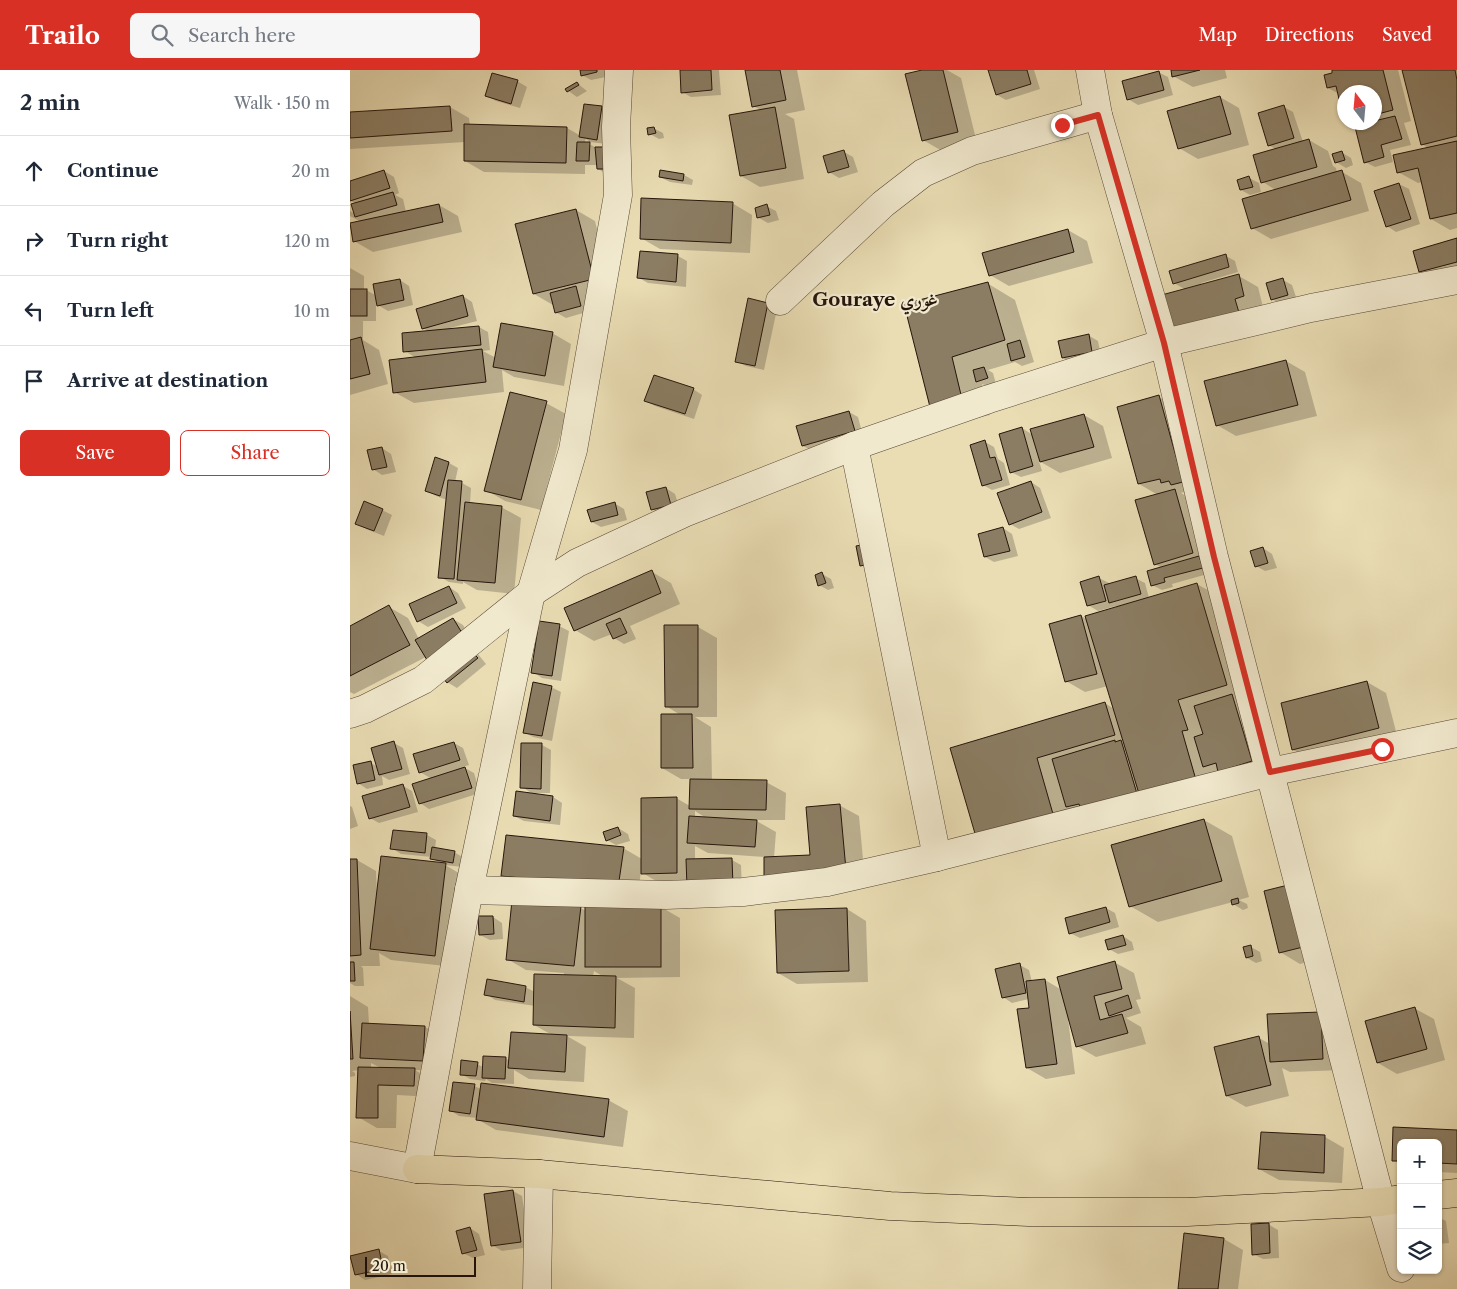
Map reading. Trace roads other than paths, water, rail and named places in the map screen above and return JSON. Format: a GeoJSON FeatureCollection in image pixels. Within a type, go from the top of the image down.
{"type":"FeatureCollection","features":[{"type":"Feature","properties":{"kind":"main road"},"geometry":{"type":"LineString","coordinates":[[417,1169],[539,1174],[890,1206],[1029,1212],[1187,1212],[1391,1201]]}},
{"type":"Feature","properties":{"kind":"main road"},"geometry":{"type":"LineString","coordinates":[[1442,1195],[1457,1193]]}},
{"type":"Feature","properties":{"kind":"street"},"geometry":{"type":"LineString","coordinates":[[350,1156],[417,1169],[469,890],[531,593],[573,450],[618,195],[616,127],[619,70]]}},
{"type":"Feature","properties":{"kind":"street"},"geometry":{"type":"LineString","coordinates":[[1090,70],[1098,115],[1164,343],[1214,557],[1270,772],[1391,1201],[1397,1242]]}},
{"type":"Feature","properties":{"kind":"street"},"geometry":{"type":"LineString","coordinates":[[780,301],[883,204],[923,173],[972,151],[1098,115]]}},
{"type":"Feature","properties":{"kind":"street"},"geometry":{"type":"LineString","coordinates":[[350,714],[365,709],[422,680],[531,593],[577,563],[684,513],[854,446],[989,399],[1164,343],[1311,308],[1457,280]]}},
{"type":"Feature","properties":{"kind":"street"},"geometry":{"type":"LineString","coordinates":[[854,446],[937,857]]}},
{"type":"Feature","properties":{"kind":"street"},"geometry":{"type":"LineString","coordinates":[[469,890],[666,894],[743,892],[827,882],[937,857],[1270,772],[1457,733]]}},
{"type":"Feature","properties":{"kind":"street"},"geometry":{"type":"LineString","coordinates":[[537,1289],[539,1174]]}},
{"type":"Feature","properties":{"kind":"street"},"geometry":{"type":"LineString","coordinates":[[1402,1274],[1407,1289]]}},
{"type":"Feature","properties":{"kind":"district","name":"Gouraye غوري"},"geometry":{"type":"Point","coordinates":[875,299]}}]}
